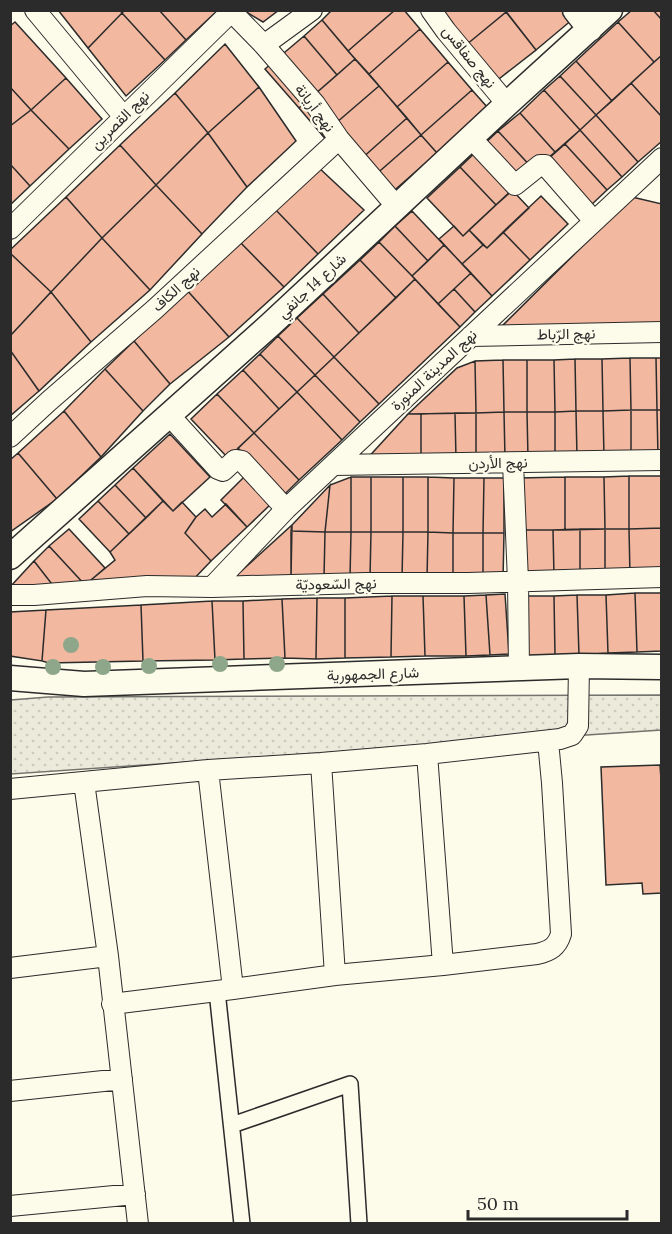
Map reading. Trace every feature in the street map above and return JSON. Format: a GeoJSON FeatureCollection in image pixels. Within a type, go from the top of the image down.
{"type":"FeatureCollection","features":[{"type":"Feature","properties":{"kind":"street"},"geometry":{"type":"LineString","coordinates":[[34,10],[124,117]]}},
{"type":"Feature","properties":{"kind":"street"},"geometry":{"type":"LineString","coordinates":[[264,45],[312,10]]}},
{"type":"Feature","properties":{"kind":"street","name":"نهج صفاقس"},"geometry":{"type":"LineString","coordinates":[[431,10],[507,104]]}},
{"type":"Feature","properties":{"kind":"street","name":"شارع 14 جانفي"},"geometry":{"type":"LineString","coordinates":[[10,557],[170,416],[471,138],[507,104],[582,20],[610,10]]}},
{"type":"Feature","properties":{"kind":"street","name":"نهج القصرين"},"geometry":{"type":"LineString","coordinates":[[10,229],[230,11]]}},
{"type":"Feature","properties":{"kind":"street","name":"نهج أريانة"},"geometry":{"type":"LineString","coordinates":[[230,11],[264,45],[315,104],[339,139],[397,207]]}},
{"type":"Feature","properties":{"kind":"street"},"geometry":{"type":"LineString","coordinates":[[471,138],[515,185],[540,165],[545,165],[594,221]]}},
{"type":"Feature","properties":{"kind":"street","name":"نهج الكاف"},"geometry":{"type":"LineString","coordinates":[[10,437],[154,309],[339,139]]}},
{"type":"Feature","properties":{"kind":"street","name":"نهج المدينة المنورة"},"geometry":{"type":"LineString","coordinates":[[212,587],[286,509],[662,158]]}},
{"type":"Feature","properties":{"kind":"street"},"geometry":{"type":"LineString","coordinates":[[635,183],[662,176]]}},
{"type":"Feature","properties":{"kind":"street","name":"نهج الرّباط"},"geometry":{"type":"LineString","coordinates":[[471,336],[662,332]]}},
{"type":"Feature","properties":{"kind":"street"},"geometry":{"type":"LineString","coordinates":[[170,416],[218,469],[223,471],[235,460],[242,461],[286,509]]}},
{"type":"Feature","properties":{"kind":"street","name":"نهج الأردن"},"geometry":{"type":"LineString","coordinates":[[334,465],[662,460]]}},
{"type":"Feature","properties":{"kind":"street"},"geometry":{"type":"LineString","coordinates":[[513,463],[519,669]]}},
{"type":"Feature","properties":{"kind":"street","name":"نهج السّعوديّة"},"geometry":{"type":"LineString","coordinates":[[10,595],[147,586],[212,587],[662,577]]}},
{"type":"Feature","properties":{"kind":"street"},"geometry":{"type":"LineString","coordinates":[[10,789],[208,770],[427,754],[548,741],[572,735],[578,726],[579,666]]}},
{"type":"Feature","properties":{"kind":"street","name":"شارع الجمهورية"},"geometry":{"type":"LineString","coordinates":[[10,678],[84,684],[579,666],[662,667]]}},
{"type":"Feature","properties":{"kind":"street","name":"شارع الجمهورية"},"geometry":{"type":"LineString","coordinates":[[10,667],[84,684]]}},
{"type":"Feature","properties":{"kind":"street"},"geometry":{"type":"LineString","coordinates":[[112,1004],[335,975],[443,965],[547,952],[553,949],[559,942],[561,934],[548,741]]}},
{"type":"Feature","properties":{"kind":"street"},"geometry":{"type":"LineString","coordinates":[[427,754],[443,965]]}},
{"type":"Feature","properties":{"kind":"street"},"geometry":{"type":"LineString","coordinates":[[321,763],[335,975]]}},
{"type":"Feature","properties":{"kind":"street"},"geometry":{"type":"LineString","coordinates":[[208,770],[225,990],[232,1125],[242,1224]]}},
{"type":"Feature","properties":{"kind":"street"},"geometry":{"type":"LineString","coordinates":[[84,782],[108,956],[138,1224]]}},
{"type":"Feature","properties":{"kind":"street"},"geometry":{"type":"LineString","coordinates":[[10,968],[108,956]]}},
{"type":"Feature","properties":{"kind":"street"},"geometry":{"type":"LineString","coordinates":[[10,1091],[122,1078]]}},
{"type":"Feature","properties":{"kind":"street"},"geometry":{"type":"LineString","coordinates":[[232,1125],[350,1084],[359,1224]]}},
{"type":"Feature","properties":{"kind":"street"},"geometry":{"type":"LineString","coordinates":[[10,1206],[135,1194]]}},
{"type":"Feature","properties":{"kind":"shaded area"},"geometry":{"type":"Polygon","coordinates":[[[661,695],[661,730],[11,774],[11,700],[48,697],[661,695]]]}},
{"type":"Feature","properties":{"kind":"building"},"geometry":{"type":"Polygon","coordinates":[[[58,10],[120,10],[122,13],[88,48],[58,10]]]}},
{"type":"Feature","properties":{"kind":"building"},"geometry":{"type":"Polygon","coordinates":[[[125,10],[159,10],[186,40],[165,60],[122,13],[125,10]]]}},
{"type":"Feature","properties":{"kind":"building"},"geometry":{"type":"Polygon","coordinates":[[[159,10],[218,10],[186,40],[159,10]]]}},
{"type":"Feature","properties":{"kind":"building"},"geometry":{"type":"Polygon","coordinates":[[[243,10],[279,10],[263,22],[243,10]]]}},
{"type":"Feature","properties":{"kind":"building"},"geometry":{"type":"Polygon","coordinates":[[[332,10],[395,10],[348,51],[322,20],[332,10]]]}},
{"type":"Feature","properties":{"kind":"building"},"geometry":{"type":"Polygon","coordinates":[[[395,10],[404,10],[420,29],[369,74],[348,51],[395,10]]]}},
{"type":"Feature","properties":{"kind":"building"},"geometry":{"type":"Polygon","coordinates":[[[438,10],[505,10],[506,12],[466,45],[438,10]]]}},
{"type":"Feature","properties":{"kind":"building"},"geometry":{"type":"Polygon","coordinates":[[[505,10],[566,10],[573,19],[536,50],[505,10]]]}},
{"type":"Feature","properties":{"kind":"building"},"geometry":{"type":"Polygon","coordinates":[[[632,10],[653,10],[662,20],[662,55],[654,62],[618,22],[632,10]]]}},
{"type":"Feature","properties":{"kind":"building"},"geometry":{"type":"Polygon","coordinates":[[[653,10],[662,10],[662,20],[653,10]]]}},
{"type":"Feature","properties":{"kind":"building"},"geometry":{"type":"Polygon","coordinates":[[[506,12],[536,50],[495,82],[466,45],[506,12]]]}},
{"type":"Feature","properties":{"kind":"building"},"geometry":{"type":"Polygon","coordinates":[[[122,13],[165,60],[126,96],[88,48],[122,13]]]}},
{"type":"Feature","properties":{"kind":"building"},"geometry":{"type":"Polygon","coordinates":[[[322,20],[355,59],[337,75],[304,36],[322,20]]]}},
{"type":"Feature","properties":{"kind":"building"},"geometry":{"type":"Polygon","coordinates":[[[15,22],[66,78],[31,110],[10,87],[10,26],[15,22]]]}},
{"type":"Feature","properties":{"kind":"building"},"geometry":{"type":"Polygon","coordinates":[[[618,22],[654,62],[612,101],[576,61],[618,22]]]}},
{"type":"Feature","properties":{"kind":"building"},"geometry":{"type":"Polygon","coordinates":[[[420,29],[448,62],[397,107],[369,74],[420,29]]]}},
{"type":"Feature","properties":{"kind":"building"},"geometry":{"type":"Polygon","coordinates":[[[304,36],[337,75],[299,108],[265,69],[304,36]]]}},
{"type":"Feature","properties":{"kind":"building"},"geometry":{"type":"Polygon","coordinates":[[[225,44],[259,87],[208,133],[175,93],[225,44]]]}},
{"type":"Feature","properties":{"kind":"building"},"geometry":{"type":"Polygon","coordinates":[[[662,55],[662,117],[631,83],[662,55]]]}},
{"type":"Feature","properties":{"kind":"building"},"geometry":{"type":"Polygon","coordinates":[[[355,59],[379,86],[322,135],[299,108],[355,59]]]}},
{"type":"Feature","properties":{"kind":"building"},"geometry":{"type":"Polygon","coordinates":[[[576,61],[612,101],[596,115],[560,76],[576,61]]]}},
{"type":"Feature","properties":{"kind":"building"},"geometry":{"type":"Polygon","coordinates":[[[448,62],[472,90],[421,135],[397,107],[448,62]]]}},
{"type":"Feature","properties":{"kind":"building"},"geometry":{"type":"Polygon","coordinates":[[[560,76],[596,115],[580,130],[544,90],[560,76]]]}},
{"type":"Feature","properties":{"kind":"building"},"geometry":{"type":"Polygon","coordinates":[[[66,78],[102,119],[69,149],[31,110],[66,78]]]}},
{"type":"Feature","properties":{"kind":"building"},"geometry":{"type":"Polygon","coordinates":[[[631,83],[662,117],[662,141],[638,162],[596,115],[631,83]]]}},
{"type":"Feature","properties":{"kind":"building"},"geometry":{"type":"Polygon","coordinates":[[[379,86],[407,118],[351,168],[322,135],[379,86]]]}},
{"type":"Feature","properties":{"kind":"building"},"geometry":{"type":"Polygon","coordinates":[[[10,87],[31,110],[10,126],[10,87]]]}},
{"type":"Feature","properties":{"kind":"building"},"geometry":{"type":"Polygon","coordinates":[[[259,87],[296,141],[247,187],[208,133],[259,87]]]}},
{"type":"Feature","properties":{"kind":"building"},"geometry":{"type":"Polygon","coordinates":[[[472,90],[488,108],[437,153],[421,135],[472,90]]]}},
{"type":"Feature","properties":{"kind":"building"},"geometry":{"type":"Polygon","coordinates":[[[544,90],[580,130],[555,152],[520,113],[544,90]]]}},
{"type":"Feature","properties":{"kind":"building"},"geometry":{"type":"Polygon","coordinates":[[[175,93],[208,133],[156,185],[120,145],[175,93]]]}},
{"type":"Feature","properties":{"kind":"building"},"geometry":{"type":"Polygon","coordinates":[[[31,110],[69,149],[30,186],[10,164],[10,126],[31,110]]]}},
{"type":"Feature","properties":{"kind":"building"},"geometry":{"type":"Polygon","coordinates":[[[520,113],[555,152],[534,170],[498,131],[520,113]]]}},
{"type":"Feature","properties":{"kind":"building"},"geometry":{"type":"Polygon","coordinates":[[[596,115],[638,162],[622,177],[580,130],[596,115]]]}},
{"type":"Feature","properties":{"kind":"building"},"geometry":{"type":"Polygon","coordinates":[[[407,118],[421,135],[365,184],[351,168],[407,118]]]}},
{"type":"Feature","properties":{"kind":"building"},"geometry":{"type":"Polygon","coordinates":[[[580,130],[622,177],[607,190],[565,144],[580,130]]]}},
{"type":"Feature","properties":{"kind":"building"},"geometry":{"type":"Polygon","coordinates":[[[498,131],[534,170],[516,187],[480,148],[498,131]]]}},
{"type":"Feature","properties":{"kind":"building"},"geometry":{"type":"Polygon","coordinates":[[[208,133],[247,187],[202,234],[156,185],[208,133]]]}},
{"type":"Feature","properties":{"kind":"building"},"geometry":{"type":"Polygon","coordinates":[[[421,135],[437,153],[381,202],[365,184],[421,135]]]}},
{"type":"Feature","properties":{"kind":"building"},"geometry":{"type":"Polygon","coordinates":[[[565,144],[607,190],[589,207],[547,160],[565,144]]]}},
{"type":"Feature","properties":{"kind":"building"},"geometry":{"type":"Polygon","coordinates":[[[120,145],[156,185],[102,238],[66,197],[120,145]]]}},
{"type":"Feature","properties":{"kind":"building"},"geometry":{"type":"Polygon","coordinates":[[[480,148],[516,187],[496,205],[460,167],[480,148]]]}},
{"type":"Feature","properties":{"kind":"building"},"geometry":{"type":"Polygon","coordinates":[[[10,164],[30,186],[10,205],[10,164]]]}},
{"type":"Feature","properties":{"kind":"building"},"geometry":{"type":"Polygon","coordinates":[[[317,166],[364,210],[318,254],[274,208],[317,166]]]}},
{"type":"Feature","properties":{"kind":"building"},"geometry":{"type":"Polygon","coordinates":[[[460,167],[496,205],[463,236],[427,198],[460,167]]]}},
{"type":"Feature","properties":{"kind":"building"},"geometry":{"type":"Polygon","coordinates":[[[156,185],[202,234],[150,290],[102,238],[156,185]]]}},
{"type":"Feature","properties":{"kind":"building"},"geometry":{"type":"Polygon","coordinates":[[[512,190],[529,208],[487,248],[469,230],[512,190]]]}},
{"type":"Feature","properties":{"kind":"building"},"geometry":{"type":"Polygon","coordinates":[[[541,196],[568,224],[530,260],[503,232],[541,196]]]}},
{"type":"Feature","properties":{"kind":"building"},"geometry":{"type":"Polygon","coordinates":[[[66,197],[102,238],[51,292],[10,253],[10,250],[66,197]]]}},
{"type":"Feature","properties":{"kind":"building"},"geometry":{"type":"Polygon","coordinates":[[[632,197],[662,204],[662,340],[489,339],[632,197]]]}},
{"type":"Feature","properties":{"kind":"building"},"geometry":{"type":"Polygon","coordinates":[[[274,208],[318,254],[284,287],[238,240],[274,208]]]}},
{"type":"Feature","properties":{"kind":"building"},"geometry":{"type":"Polygon","coordinates":[[[412,211],[444,245],[428,261],[395,226],[412,211]]]}},
{"type":"Feature","properties":{"kind":"building"},"geometry":{"type":"Polygon","coordinates":[[[395,226],[428,261],[412,276],[379,242],[395,226]]]}},
{"type":"Feature","properties":{"kind":"building"},"geometry":{"type":"Polygon","coordinates":[[[454,226],[463,236],[469,230],[483,245],[462,264],[439,239],[454,226]]]}},
{"type":"Feature","properties":{"kind":"building"},"geometry":{"type":"Polygon","coordinates":[[[503,232],[530,260],[492,296],[462,264],[483,245],[487,248],[503,232]]]}},
{"type":"Feature","properties":{"kind":"building"},"geometry":{"type":"Polygon","coordinates":[[[102,238],[150,290],[91,342],[51,292],[102,238]]]}},
{"type":"Feature","properties":{"kind":"building"},"geometry":{"type":"Polygon","coordinates":[[[238,240],[284,287],[229,337],[185,288],[238,240]]]}},
{"type":"Feature","properties":{"kind":"building"},"geometry":{"type":"Polygon","coordinates":[[[379,242],[415,279],[396,298],[360,260],[379,242]]]}},
{"type":"Feature","properties":{"kind":"building"},"geometry":{"type":"Polygon","coordinates":[[[444,245],[471,273],[438,304],[412,276],[444,245]]]}},
{"type":"Feature","properties":{"kind":"building"},"geometry":{"type":"Polygon","coordinates":[[[10,253],[51,292],[10,336],[10,253]]]}},
{"type":"Feature","properties":{"kind":"building"},"geometry":{"type":"Polygon","coordinates":[[[360,260],[396,298],[359,333],[323,294],[360,260]]]}},
{"type":"Feature","properties":{"kind":"building"},"geometry":{"type":"Polygon","coordinates":[[[471,273],[492,296],[475,312],[454,289],[471,273]]]}},
{"type":"Feature","properties":{"kind":"building"},"geometry":{"type":"Polygon","coordinates":[[[415,279],[460,327],[379,404],[334,357],[415,279]]]}},
{"type":"Feature","properties":{"kind":"building"},"geometry":{"type":"Polygon","coordinates":[[[185,288],[229,337],[170,384],[134,341],[185,288]]]}},
{"type":"Feature","properties":{"kind":"building"},"geometry":{"type":"Polygon","coordinates":[[[454,289],[475,312],[460,327],[438,304],[454,289]]]}},
{"type":"Feature","properties":{"kind":"building"},"geometry":{"type":"Polygon","coordinates":[[[51,292],[91,342],[39,391],[10,350],[10,336],[51,292]]]}},
{"type":"Feature","properties":{"kind":"building"},"geometry":{"type":"Polygon","coordinates":[[[323,294],[359,333],[334,357],[297,318],[323,294]]]}},
{"type":"Feature","properties":{"kind":"building"},"geometry":{"type":"Polygon","coordinates":[[[297,318],[334,357],[315,375],[278,336],[297,318]]]}},
{"type":"Feature","properties":{"kind":"building"},"geometry":{"type":"Polygon","coordinates":[[[278,336],[315,375],[297,392],[260,354],[278,336]]]}},
{"type":"Feature","properties":{"kind":"building"},"geometry":{"type":"Polygon","coordinates":[[[134,341],[170,384],[143,411],[105,369],[134,341]]]}},
{"type":"Feature","properties":{"kind":"building"},"geometry":{"type":"Polygon","coordinates":[[[10,350],[39,391],[10,416],[10,350]]]}},
{"type":"Feature","properties":{"kind":"building"},"geometry":{"type":"Polygon","coordinates":[[[260,354],[297,392],[279,409],[243,370],[260,354]]]}},
{"type":"Feature","properties":{"kind":"building"},"geometry":{"type":"Polygon","coordinates":[[[334,357],[379,404],[360,422],[315,375],[334,357]]]}},
{"type":"Feature","properties":{"kind":"building"},"geometry":{"type":"Polygon","coordinates":[[[630,358],[656,358],[657,410],[631,410],[630,358]]]}},
{"type":"Feature","properties":{"kind":"building"},"geometry":{"type":"Polygon","coordinates":[[[630,358],[631,410],[603,411],[602,359],[630,358]]]}},
{"type":"Feature","properties":{"kind":"building"},"geometry":{"type":"Polygon","coordinates":[[[656,358],[662,358],[662,410],[657,410],[656,358]]]}},
{"type":"Feature","properties":{"kind":"building"},"geometry":{"type":"Polygon","coordinates":[[[575,359],[602,359],[603,411],[576,411],[575,359]]]}},
{"type":"Feature","properties":{"kind":"building"},"geometry":{"type":"Polygon","coordinates":[[[575,359],[576,411],[555,412],[554,360],[575,359]]]}},
{"type":"Feature","properties":{"kind":"building"},"geometry":{"type":"Polygon","coordinates":[[[503,360],[527,360],[527,412],[504,412],[503,360]]]}},
{"type":"Feature","properties":{"kind":"building"},"geometry":{"type":"Polygon","coordinates":[[[503,360],[504,412],[476,413],[475,361],[503,360]]]}},
{"type":"Feature","properties":{"kind":"building"},"geometry":{"type":"Polygon","coordinates":[[[527,360],[554,360],[555,412],[527,412],[527,360]]]}},
{"type":"Feature","properties":{"kind":"building"},"geometry":{"type":"Polygon","coordinates":[[[475,361],[476,413],[408,414],[457,368],[475,361]]]}},
{"type":"Feature","properties":{"kind":"building"},"geometry":{"type":"Polygon","coordinates":[[[105,369],[143,411],[101,457],[64,411],[105,369]]]}},
{"type":"Feature","properties":{"kind":"building"},"geometry":{"type":"Polygon","coordinates":[[[243,370],[279,409],[254,433],[217,394],[243,370]]]}},
{"type":"Feature","properties":{"kind":"building"},"geometry":{"type":"Polygon","coordinates":[[[315,375],[360,422],[342,440],[297,392],[315,375]]]}},
{"type":"Feature","properties":{"kind":"building"},"geometry":{"type":"Polygon","coordinates":[[[297,392],[342,440],[299,480],[254,433],[297,392]]]}},
{"type":"Feature","properties":{"kind":"building"},"geometry":{"type":"Polygon","coordinates":[[[217,394],[254,433],[228,458],[191,419],[217,394]]]}},
{"type":"Feature","properties":{"kind":"building"},"geometry":{"type":"Polygon","coordinates":[[[631,410],[631,456],[604,457],[603,411],[631,410]]]}},
{"type":"Feature","properties":{"kind":"building"},"geometry":{"type":"Polygon","coordinates":[[[631,410],[657,410],[658,456],[631,456],[631,410]]]}},
{"type":"Feature","properties":{"kind":"building"},"geometry":{"type":"Polygon","coordinates":[[[657,410],[662,410],[662,456],[658,456],[657,410]]]}},
{"type":"Feature","properties":{"kind":"building"},"geometry":{"type":"Polygon","coordinates":[[[64,411],[101,457],[57,499],[18,453],[64,411]]]}},
{"type":"Feature","properties":{"kind":"building"},"geometry":{"type":"Polygon","coordinates":[[[576,411],[577,457],[555,457],[555,412],[576,411]]]}},
{"type":"Feature","properties":{"kind":"building"},"geometry":{"type":"Polygon","coordinates":[[[576,411],[603,411],[604,457],[577,457],[576,411]]]}},
{"type":"Feature","properties":{"kind":"building"},"geometry":{"type":"Polygon","coordinates":[[[504,412],[505,458],[476,459],[476,413],[504,412]]]}},
{"type":"Feature","properties":{"kind":"building"},"geometry":{"type":"Polygon","coordinates":[[[504,412],[527,412],[528,458],[505,458],[504,412]]]}},
{"type":"Feature","properties":{"kind":"building"},"geometry":{"type":"Polygon","coordinates":[[[527,412],[555,412],[555,457],[528,458],[527,412]]]}},
{"type":"Feature","properties":{"kind":"building"},"geometry":{"type":"Polygon","coordinates":[[[455,413],[476,413],[476,459],[456,459],[455,413]]]}},
{"type":"Feature","properties":{"kind":"building"},"geometry":{"type":"Polygon","coordinates":[[[455,413],[456,459],[421,460],[421,414],[455,413]]]}},
{"type":"Feature","properties":{"kind":"building"},"geometry":{"type":"Polygon","coordinates":[[[408,414],[421,414],[421,460],[364,462],[408,414]]]}},
{"type":"Feature","properties":{"kind":"building"},"geometry":{"type":"Polygon","coordinates":[[[254,433],[299,480],[283,496],[238,448],[254,433]]]}},
{"type":"Feature","properties":{"kind":"building"},"geometry":{"type":"Polygon","coordinates":[[[170,434],[210,477],[173,511],[133,468],[170,434]]]}},
{"type":"Feature","properties":{"kind":"building"},"geometry":{"type":"Polygon","coordinates":[[[18,453],[57,499],[10,532],[10,460],[18,453]]]}},
{"type":"Feature","properties":{"kind":"building"},"geometry":{"type":"Polygon","coordinates":[[[133,468],[163,501],[146,518],[115,485],[133,468]]]}},
{"type":"Feature","properties":{"kind":"building"},"geometry":{"type":"Polygon","coordinates":[[[245,476],[271,504],[247,527],[221,500],[245,476]]]}},
{"type":"Feature","properties":{"kind":"building"},"geometry":{"type":"Polygon","coordinates":[[[629,476],[662,476],[662,528],[629,529],[629,476]]]}},
{"type":"Feature","properties":{"kind":"building"},"geometry":{"type":"Polygon","coordinates":[[[629,476],[629,529],[605,529],[604,477],[629,476]]]}},
{"type":"Feature","properties":{"kind":"building"},"geometry":{"type":"Polygon","coordinates":[[[351,477],[371,477],[371,532],[351,532],[351,477]]]}},
{"type":"Feature","properties":{"kind":"building"},"geometry":{"type":"Polygon","coordinates":[[[351,477],[351,532],[325,532],[330,485],[351,477]]]}},
{"type":"Feature","properties":{"kind":"building"},"geometry":{"type":"Polygon","coordinates":[[[371,477],[403,477],[403,532],[371,532],[371,477]]]}},
{"type":"Feature","properties":{"kind":"building"},"geometry":{"type":"Polygon","coordinates":[[[403,477],[428,477],[428,532],[403,532],[403,477]]]}},
{"type":"Feature","properties":{"kind":"building"},"geometry":{"type":"Polygon","coordinates":[[[428,477],[454,478],[453,533],[428,532],[428,477]]]}},
{"type":"Feature","properties":{"kind":"building"},"geometry":{"type":"Polygon","coordinates":[[[565,477],[565,530],[520,530],[519,478],[565,477]]]}},
{"type":"Feature","properties":{"kind":"building"},"geometry":{"type":"Polygon","coordinates":[[[565,477],[604,477],[605,529],[565,530],[565,477]]]}},
{"type":"Feature","properties":{"kind":"building"},"geometry":{"type":"Polygon","coordinates":[[[454,478],[484,478],[483,533],[453,533],[454,478]]]}},
{"type":"Feature","properties":{"kind":"building"},"geometry":{"type":"Polygon","coordinates":[[[484,478],[504,478],[504,533],[483,533],[484,478]]]}},
{"type":"Feature","properties":{"kind":"building"},"geometry":{"type":"Polygon","coordinates":[[[115,485],[146,518],[129,534],[98,501],[115,485]]]}},
{"type":"Feature","properties":{"kind":"building"},"geometry":{"type":"Polygon","coordinates":[[[330,485],[325,532],[291,531],[292,525],[330,485]]]}},
{"type":"Feature","properties":{"kind":"building"},"geometry":{"type":"Polygon","coordinates":[[[98,501],[129,534],[110,552],[79,519],[98,501]]]}},
{"type":"Feature","properties":{"kind":"building"},"geometry":{"type":"Polygon","coordinates":[[[163,501],[173,511],[182,502],[196,517],[185,533],[211,561],[189,584],[85,585],[115,560],[110,552],[163,501]]]}},
{"type":"Feature","properties":{"kind":"building"},"geometry":{"type":"Polygon","coordinates":[[[226,504],[247,527],[211,561],[185,533],[205,509],[212,517],[226,504]]]}},
{"type":"Feature","properties":{"kind":"building"},"geometry":{"type":"Polygon","coordinates":[[[292,525],[291,578],[227,584],[292,525]]]}},
{"type":"Feature","properties":{"kind":"building"},"geometry":{"type":"Polygon","coordinates":[[[662,528],[662,575],[630,575],[629,529],[662,528]]]}},
{"type":"Feature","properties":{"kind":"building"},"geometry":{"type":"Polygon","coordinates":[[[69,529],[105,568],[85,585],[49,546],[69,529]]]}},
{"type":"Feature","properties":{"kind":"building"},"geometry":{"type":"Polygon","coordinates":[[[580,529],[605,529],[605,575],[580,576],[580,529]]]}},
{"type":"Feature","properties":{"kind":"building"},"geometry":{"type":"Polygon","coordinates":[[[580,529],[580,576],[554,576],[553,530],[580,529]]]}},
{"type":"Feature","properties":{"kind":"building"},"geometry":{"type":"Polygon","coordinates":[[[605,529],[629,529],[630,575],[605,575],[605,529]]]}},
{"type":"Feature","properties":{"kind":"building"},"geometry":{"type":"Polygon","coordinates":[[[520,530],[553,530],[554,576],[520,576],[520,530]]]}},
{"type":"Feature","properties":{"kind":"building"},"geometry":{"type":"Polygon","coordinates":[[[291,531],[325,532],[324,578],[291,578],[291,531]]]}},
{"type":"Feature","properties":{"kind":"building"},"geometry":{"type":"Polygon","coordinates":[[[325,532],[351,532],[350,578],[324,578],[325,532]]]}},
{"type":"Feature","properties":{"kind":"building"},"geometry":{"type":"Polygon","coordinates":[[[351,532],[371,532],[370,578],[350,578],[351,532]]]}},
{"type":"Feature","properties":{"kind":"building"},"geometry":{"type":"Polygon","coordinates":[[[371,532],[403,532],[402,579],[370,578],[371,532]]]}},
{"type":"Feature","properties":{"kind":"building"},"geometry":{"type":"Polygon","coordinates":[[[403,532],[428,532],[427,579],[402,579],[403,532]]]}},
{"type":"Feature","properties":{"kind":"building"},"geometry":{"type":"Polygon","coordinates":[[[428,532],[453,533],[453,579],[427,579],[428,532]]]}},
{"type":"Feature","properties":{"kind":"building"},"geometry":{"type":"Polygon","coordinates":[[[453,533],[483,533],[483,580],[453,579],[453,533]]]}},
{"type":"Feature","properties":{"kind":"building"},"geometry":{"type":"Polygon","coordinates":[[[483,533],[504,533],[503,580],[483,580],[483,533]]]}},
{"type":"Feature","properties":{"kind":"building"},"geometry":{"type":"Polygon","coordinates":[[[49,546],[85,585],[55,588],[34,561],[49,546]]]}},
{"type":"Feature","properties":{"kind":"building"},"geometry":{"type":"Polygon","coordinates":[[[34,561],[55,588],[10,587],[34,561]]]}},
{"type":"Feature","properties":{"kind":"building"},"geometry":{"type":"Polygon","coordinates":[[[635,593],[637,652],[608,653],[606,595],[635,593]]]}},
{"type":"Feature","properties":{"kind":"building"},"geometry":{"type":"Polygon","coordinates":[[[635,593],[662,593],[662,651],[637,652],[635,593]]]}},
{"type":"Feature","properties":{"kind":"building"},"geometry":{"type":"Polygon","coordinates":[[[505,594],[509,654],[490,655],[486,595],[505,594]]]}},
{"type":"Feature","properties":{"kind":"building"},"geometry":{"type":"Polygon","coordinates":[[[486,595],[490,655],[466,656],[464,596],[486,595]]]}},
{"type":"Feature","properties":{"kind":"building"},"geometry":{"type":"Polygon","coordinates":[[[577,595],[606,595],[608,653],[579,655],[577,595]]]}},
{"type":"Feature","properties":{"kind":"building"},"geometry":{"type":"Polygon","coordinates":[[[577,595],[579,655],[555,656],[554,596],[577,595]]]}},
{"type":"Feature","properties":{"kind":"building"},"geometry":{"type":"Polygon","coordinates":[[[392,596],[423,596],[425,656],[391,657],[392,596]]]}},
{"type":"Feature","properties":{"kind":"building"},"geometry":{"type":"Polygon","coordinates":[[[392,596],[391,657],[345,658],[345,598],[392,596]]]}},
{"type":"Feature","properties":{"kind":"building"},"geometry":{"type":"Polygon","coordinates":[[[423,596],[464,596],[466,656],[425,656],[423,596]]]}},
{"type":"Feature","properties":{"kind":"building"},"geometry":{"type":"Polygon","coordinates":[[[523,596],[554,596],[555,656],[524,657],[523,596]]]}},
{"type":"Feature","properties":{"kind":"building"},"geometry":{"type":"Polygon","coordinates":[[[317,598],[345,598],[345,658],[316,659],[317,598]]]}},
{"type":"Feature","properties":{"kind":"building"},"geometry":{"type":"Polygon","coordinates":[[[317,598],[316,659],[285,658],[282,599],[317,598]]]}},
{"type":"Feature","properties":{"kind":"building"},"geometry":{"type":"Polygon","coordinates":[[[282,599],[285,658],[244,659],[243,601],[282,599]]]}},
{"type":"Feature","properties":{"kind":"building"},"geometry":{"type":"Polygon","coordinates":[[[212,601],[243,601],[244,659],[215,660],[212,601]]]}},
{"type":"Feature","properties":{"kind":"building"},"geometry":{"type":"Polygon","coordinates":[[[212,601],[215,660],[143,661],[141,605],[212,601]]]}},
{"type":"Feature","properties":{"kind":"building"},"geometry":{"type":"Polygon","coordinates":[[[141,605],[143,661],[49,663],[42,661],[46,610],[141,605]]]}},
{"type":"Feature","properties":{"kind":"building"},"geometry":{"type":"Polygon","coordinates":[[[46,610],[42,661],[10,656],[10,612],[46,610]]]}},
{"type":"Feature","properties":{"kind":"building"},"geometry":{"type":"Polygon","coordinates":[[[660,765],[662,893],[643,894],[642,883],[606,885],[601,767],[660,765]]]}}]}
